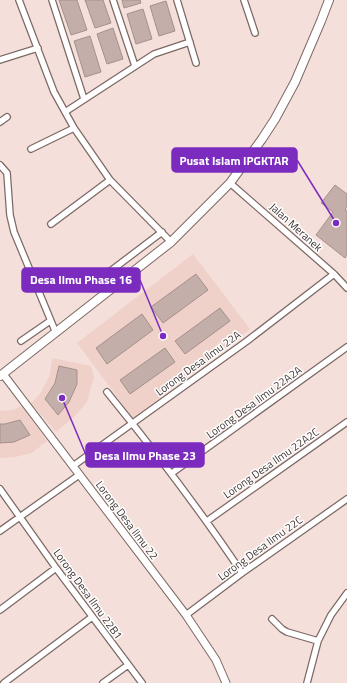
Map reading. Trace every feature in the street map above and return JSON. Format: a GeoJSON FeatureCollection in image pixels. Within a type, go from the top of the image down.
{"type":"FeatureCollection","features":[{"type":"Feature","properties":{"kind":"main road"},"geometry":{"type":"LineString","coordinates":[[2,375],[171,242],[193,222],[230,183],[275,119],[297,76],[329,0]]}},
{"type":"Feature","properties":{"kind":"street"},"geometry":{"type":"LineString","coordinates":[[19,0],[54,92],[74,128],[110,180],[171,242]]}},
{"type":"Feature","properties":{"kind":"street"},"geometry":{"type":"LineString","coordinates":[[52,0],[84,99]]}},
{"type":"Feature","properties":{"kind":"street"},"geometry":{"type":"LineString","coordinates":[[113,0],[135,66]]}},
{"type":"Feature","properties":{"kind":"street"},"geometry":{"type":"LineString","coordinates":[[177,0],[196,63]]}},
{"type":"Feature","properties":{"kind":"street"},"geometry":{"type":"LineString","coordinates":[[244,0],[255,33]]}},
{"type":"Feature","properties":{"kind":"street"},"geometry":{"type":"LineString","coordinates":[[65,112],[154,54],[190,42]]}},
{"type":"Feature","properties":{"kind":"street"},"geometry":{"type":"LineString","coordinates":[[0,60],[38,48]]}},
{"type":"Feature","properties":{"kind":"street"},"geometry":{"type":"LineString","coordinates":[[0,122],[7,118]]}},
{"type":"Feature","properties":{"kind":"street"},"geometry":{"type":"LineString","coordinates":[[31,149],[74,128]]}},
{"type":"Feature","properties":{"kind":"street"},"geometry":{"type":"LineString","coordinates":[[1,167],[7,173],[10,215],[14,232],[56,333]]}},
{"type":"Feature","properties":{"kind":"street"},"geometry":{"type":"LineString","coordinates":[[50,224],[110,180]]}},
{"type":"Feature","properties":{"kind":"street","name":"Jalan Meranek"},"geometry":{"type":"LineString","coordinates":[[230,183],[334,274],[347,288]]}},
{"type":"Feature","properties":{"kind":"street"},"geometry":{"type":"LineString","coordinates":[[96,282],[162,232]]}},
{"type":"Feature","properties":{"kind":"street","name":"Lorong Desa Ilmu 22A"},"geometry":{"type":"LineString","coordinates":[[73,466],[247,341],[334,274]]}},
{"type":"Feature","properties":{"kind":"street"},"geometry":{"type":"LineString","coordinates":[[21,341],[50,321]]}},
{"type":"Feature","properties":{"kind":"street","name":"Lorong Desa Ilmu 22A2A"},"geometry":{"type":"LineString","coordinates":[[172,473],[347,347]]}},
{"type":"Feature","properties":{"kind":"street","name":"Lorong Desa Ilmu 22"},"geometry":{"type":"LineString","coordinates":[[2,375],[186,615],[216,660],[226,683]]}},
{"type":"Feature","properties":{"kind":"street"},"geometry":{"type":"LineString","coordinates":[[107,392],[172,473],[242,573]]}},
{"type":"Feature","properties":{"kind":"street","name":"Lorong Desa Ilmu 22A2C"},"geometry":{"type":"LineString","coordinates":[[207,521],[347,422]]}},
{"type":"Feature","properties":{"kind":"street"},"geometry":{"type":"LineString","coordinates":[[0,531],[79,475]]}},
{"type":"Feature","properties":{"kind":"street","name":"Lorong Desa Ilmu 22B1"},"geometry":{"type":"LineString","coordinates":[[0,489],[56,568],[142,683]]}},
{"type":"Feature","properties":{"kind":"street","name":"Lorong Desa Ilmu 22C"},"geometry":{"type":"LineString","coordinates":[[186,615],[242,573],[346,502]]}},
{"type":"Feature","properties":{"kind":"street"},"geometry":{"type":"LineString","coordinates":[[0,610],[56,568]]}},
{"type":"Feature","properties":{"kind":"street"},"geometry":{"type":"LineString","coordinates":[[307,683],[318,641],[331,615],[347,593]]}},
{"type":"Feature","properties":{"kind":"street"},"geometry":{"type":"LineString","coordinates":[[4,683],[92,617]]}},
{"type":"Feature","properties":{"kind":"street"},"geometry":{"type":"LineString","coordinates":[[272,619],[287,632],[318,641]]}},
{"type":"Feature","properties":{"kind":"street"},"geometry":{"type":"LineString","coordinates":[[103,683],[128,665]]}},
{"type":"Feature","properties":{"kind":"shaded area"},"geometry":{"type":"Polygon","coordinates":[[[193,254],[250,329],[133,418],[77,343],[193,254]]]}},
{"type":"Feature","properties":{"kind":"shaded area"},"geometry":{"type":"Polygon","coordinates":[[[52,358],[91,366],[94,377],[87,402],[75,416],[56,432],[31,403],[40,394],[50,375],[52,358]]]}},
{"type":"Feature","properties":{"kind":"shaded area"},"geometry":{"type":"Polygon","coordinates":[[[22,406],[47,441],[32,453],[15,457],[0,458],[0,411],[12,410],[22,406]]]}},
{"type":"Feature","properties":{"kind":"building"},"geometry":{"type":"Polygon","coordinates":[[[59,0],[77,0],[87,30],[71,35],[59,0]]]}},
{"type":"Feature","properties":{"kind":"building"},"geometry":{"type":"Polygon","coordinates":[[[85,0],[103,0],[111,23],[95,28],[85,0]]]}},
{"type":"Feature","properties":{"kind":"building"},"geometry":{"type":"Polygon","coordinates":[[[122,0],[140,0],[141,3],[124,8],[122,0]]]}},
{"type":"Feature","properties":{"kind":"building"},"geometry":{"type":"Polygon","coordinates":[[[166,1],[175,31],[159,36],[150,6],[166,1]]]}},
{"type":"Feature","properties":{"kind":"building"},"geometry":{"type":"Polygon","coordinates":[[[143,9],[152,39],[136,44],[127,14],[143,9]]]}},
{"type":"Feature","properties":{"kind":"building"},"geometry":{"type":"Polygon","coordinates":[[[113,28],[123,59],[107,64],[97,34],[113,28]]]}},
{"type":"Feature","properties":{"kind":"building"},"geometry":{"type":"Polygon","coordinates":[[[90,36],[101,72],[85,77],[74,41],[90,36]]]}},
{"type":"Feature","properties":{"kind":"building"},"geometry":{"type":"Polygon","coordinates":[[[335,185],[347,194],[347,206],[345,210],[347,211],[347,255],[345,258],[316,235],[333,212],[321,203],[335,185]]]}},
{"type":"Feature","properties":{"kind":"building"},"geometry":{"type":"Polygon","coordinates":[[[196,274],[208,290],[163,323],[151,307],[196,274]]]}},
{"type":"Feature","properties":{"kind":"building"},"geometry":{"type":"Polygon","coordinates":[[[220,308],[230,321],[185,354],[175,341],[220,308]]]}},
{"type":"Feature","properties":{"kind":"building"},"geometry":{"type":"Polygon","coordinates":[[[142,314],[153,330],[107,364],[96,348],[142,314]]]}},
{"type":"Feature","properties":{"kind":"building"},"geometry":{"type":"Polygon","coordinates":[[[165,348],[175,362],[130,394],[120,380],[165,348]]]}},
{"type":"Feature","properties":{"kind":"building"},"geometry":{"type":"Polygon","coordinates":[[[59,366],[77,370],[77,384],[69,402],[58,415],[45,399],[55,383],[59,366]]]}},
{"type":"Feature","properties":{"kind":"building"},"geometry":{"type":"Polygon","coordinates":[[[20,420],[30,435],[14,442],[0,443],[0,424],[20,420]]]}},
{"type":"Feature","properties":{"kind":"place","name":"Pusat Islam IPGKTAR"},"geometry":{"type":"Point","coordinates":[336,223]}},
{"type":"Feature","properties":{"kind":"place","name":"Desa Ilmu Phase 16"},"geometry":{"type":"Point","coordinates":[163,336]}},
{"type":"Feature","properties":{"kind":"place","name":"Desa Ilmu Phase 23"},"geometry":{"type":"Point","coordinates":[62,398]}}]}
